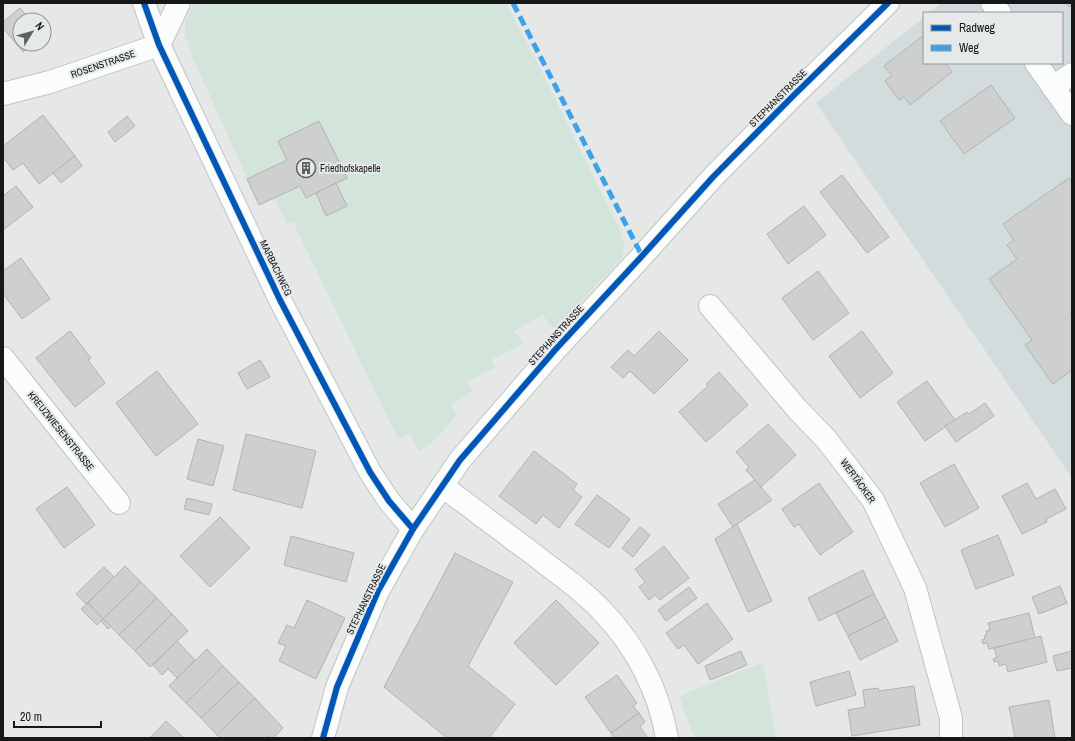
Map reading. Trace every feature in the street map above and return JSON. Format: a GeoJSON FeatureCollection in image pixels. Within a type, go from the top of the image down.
{"type":"FeatureCollection","features":[{"type":"Feature","properties":{"kind":"street","name":"MARBACHWEG"},"geometry":{"type":"LineString","coordinates":[[144,3],[159,45],[280,300],[370,472],[389,501],[413,530]]}},
{"type":"Feature","properties":{"kind":"street"},"geometry":{"type":"LineString","coordinates":[[159,45],[179,3]]}},
{"type":"Feature","properties":{"kind":"street","name":"STEPHANSTRASSE"},"geometry":{"type":"LineString","coordinates":[[322,738],[337,688],[378,591],[413,530],[460,460],[555,350],[713,178],[888,3]]}},
{"type":"Feature","properties":{"kind":"street"},"geometry":{"type":"LineString","coordinates":[[992,3],[999,12]]}},
{"type":"Feature","properties":{"kind":"street","name":"ROSENSTRASSE"},"geometry":{"type":"LineString","coordinates":[[3,94],[50,82],[159,45]]}},
{"type":"Feature","properties":{"kind":"street"},"geometry":{"type":"LineString","coordinates":[[1037,64],[1072,114]]}},
{"type":"Feature","properties":{"kind":"street"},"geometry":{"type":"LineString","coordinates":[[1053,87],[1072,74]]}},
{"type":"Feature","properties":{"kind":"street","name":"WERTÄCKER"},"geometry":{"type":"LineString","coordinates":[[710,306],[798,410],[826,439],[873,500],[915,588],[951,718],[951,738]]}},
{"type":"Feature","properties":{"kind":"street","name":"KREUZWIESENSTRASSE"},"geometry":{"type":"LineString","coordinates":[[3,358],[119,503]]}},
{"type":"Feature","properties":{"kind":"street"},"geometry":{"type":"LineString","coordinates":[[442,486],[567,580],[603,612],[621,632],[651,683],[658,702],[667,738]]}},
{"type":"Feature","properties":{"kind":"shaded area"},"geometry":{"type":"Polygon","coordinates":[[[941,3],[1072,3],[1072,478],[816,103],[923,18],[923,64],[1063,64],[1063,12],[930,12],[941,3]]]}},
{"type":"Feature","properties":{"kind":"green space"},"geometry":{"type":"Polygon","coordinates":[[[194,3],[506,3],[533,54],[622,234],[624,246],[623,257],[558,326],[555,328],[551,327],[543,315],[514,331],[524,344],[491,360],[496,367],[467,382],[473,391],[451,405],[457,415],[431,444],[419,451],[410,434],[398,439],[293,222],[287,224],[274,198],[259,205],[191,54],[185,35],[185,23],[194,3]]]}},
{"type":"Feature","properties":{"kind":"green space"},"geometry":{"type":"Polygon","coordinates":[[[763,662],[776,738],[694,738],[679,696],[763,662]]]}},
{"type":"Feature","properties":{"kind":"building"},"geometry":{"type":"Polygon","coordinates":[[[1066,3],[1072,3],[1072,5],[1069,7],[1066,3]]]}},
{"type":"Feature","properties":{"kind":"building"},"geometry":{"type":"Polygon","coordinates":[[[20,8],[23,12],[15,12],[20,8]]]}},
{"type":"Feature","properties":{"kind":"building"},"geometry":{"type":"Polygon","coordinates":[[[12,15],[12,39],[3,28],[3,22],[12,15]]]}},
{"type":"Feature","properties":{"kind":"building"},"geometry":{"type":"Polygon","coordinates":[[[923,36],[923,64],[946,64],[952,72],[910,105],[904,97],[899,100],[885,81],[892,76],[884,66],[923,36]]]}},
{"type":"Feature","properties":{"kind":"building"},"geometry":{"type":"Polygon","coordinates":[[[991,85],[1015,118],[964,154],[940,121],[991,85]]]}},
{"type":"Feature","properties":{"kind":"building"},"geometry":{"type":"Polygon","coordinates":[[[43,115],[75,156],[39,184],[23,163],[13,170],[3,157],[3,146],[43,115]]]}},
{"type":"Feature","properties":{"kind":"building"},"geometry":{"type":"Polygon","coordinates":[[[127,116],[135,126],[115,142],[108,132],[127,116]]]}},
{"type":"Feature","properties":{"kind":"building","name":"Friedhofskapelle"},"geometry":{"type":"Polygon","coordinates":[[[319,121],[347,178],[306,198],[300,186],[259,205],[247,179],[287,160],[278,141],[319,121]]]}},
{"type":"Feature","properties":{"kind":"building"},"geometry":{"type":"Polygon","coordinates":[[[75,156],[82,166],[61,183],[53,173],[75,156]]]}},
{"type":"Feature","properties":{"kind":"building"},"geometry":{"type":"Polygon","coordinates":[[[842,175],[889,237],[867,253],[820,192],[842,175]]]}},
{"type":"Feature","properties":{"kind":"building"},"geometry":{"type":"Polygon","coordinates":[[[1069,178],[1072,183],[1072,313],[1070,314],[1072,317],[1072,370],[1053,384],[1025,345],[1032,340],[989,279],[1017,259],[1007,245],[1014,240],[1003,224],[1069,178]]]}},
{"type":"Feature","properties":{"kind":"building"},"geometry":{"type":"Polygon","coordinates":[[[336,183],[347,206],[326,216],[316,193],[336,183]]]}},
{"type":"Feature","properties":{"kind":"building"},"geometry":{"type":"Polygon","coordinates":[[[16,186],[33,207],[3,230],[3,196],[16,186]]]}},
{"type":"Feature","properties":{"kind":"building"},"geometry":{"type":"Polygon","coordinates":[[[804,206],[826,235],[788,264],[767,234],[804,206]]]}},
{"type":"Feature","properties":{"kind":"building"},"geometry":{"type":"Polygon","coordinates":[[[21,258],[50,299],[22,319],[4,295],[3,296],[3,271],[21,258]]]}},
{"type":"Feature","properties":{"kind":"building"},"geometry":{"type":"Polygon","coordinates":[[[818,271],[849,313],[813,340],[782,298],[818,271]]]}},
{"type":"Feature","properties":{"kind":"building"},"geometry":{"type":"Polygon","coordinates":[[[70,331],[91,358],[88,360],[105,383],[75,407],[36,358],[70,331]]]}},
{"type":"Feature","properties":{"kind":"building"},"geometry":{"type":"Polygon","coordinates":[[[659,331],[688,360],[654,394],[630,371],[623,378],[611,367],[628,350],[634,356],[659,331]]]}},
{"type":"Feature","properties":{"kind":"building"},"geometry":{"type":"Polygon","coordinates":[[[862,331],[893,373],[860,398],[829,356],[862,331]]]}},
{"type":"Feature","properties":{"kind":"building"},"geometry":{"type":"Polygon","coordinates":[[[260,360],[270,377],[247,389],[238,373],[260,360]]]}},
{"type":"Feature","properties":{"kind":"building"},"geometry":{"type":"Polygon","coordinates":[[[157,371],[198,424],[156,456],[116,403],[157,371]]]}},
{"type":"Feature","properties":{"kind":"building"},"geometry":{"type":"Polygon","coordinates":[[[719,372],[748,405],[706,442],[679,412],[708,386],[706,384],[719,372]]]}},
{"type":"Feature","properties":{"kind":"building"},"geometry":{"type":"Polygon","coordinates":[[[927,381],[955,420],[925,441],[897,402],[927,381]]]}},
{"type":"Feature","properties":{"kind":"building"},"geometry":{"type":"Polygon","coordinates":[[[985,403],[994,416],[956,442],[945,426],[967,412],[969,414],[985,403]]]}},
{"type":"Feature","properties":{"kind":"building"},"geometry":{"type":"Polygon","coordinates":[[[768,424],[796,455],[761,487],[746,470],[749,467],[736,452],[768,424]]]}},
{"type":"Feature","properties":{"kind":"building"},"geometry":{"type":"Polygon","coordinates":[[[246,434],[316,451],[302,508],[233,490],[246,434]]]}},
{"type":"Feature","properties":{"kind":"building"},"geometry":{"type":"Polygon","coordinates":[[[198,439],[224,446],[213,486],[187,479],[198,439]]]}},
{"type":"Feature","properties":{"kind":"building"},"geometry":{"type":"Polygon","coordinates":[[[534,451],[577,484],[573,490],[582,497],[559,528],[543,515],[536,524],[499,496],[534,451]]]}},
{"type":"Feature","properties":{"kind":"building"},"geometry":{"type":"Polygon","coordinates":[[[954,464],[979,508],[945,527],[920,483],[954,464]]]}},
{"type":"Feature","properties":{"kind":"building"},"geometry":{"type":"Polygon","coordinates":[[[755,480],[772,500],[733,527],[718,504],[755,480]]]}},
{"type":"Feature","properties":{"kind":"building"},"geometry":{"type":"Polygon","coordinates":[[[819,483],[853,532],[820,555],[799,524],[794,527],[782,509],[819,483]]]}},
{"type":"Feature","properties":{"kind":"building"},"geometry":{"type":"Polygon","coordinates":[[[1027,483],[1036,499],[1055,489],[1066,509],[1046,519],[1047,522],[1022,534],[1002,496],[1027,483]]]}},
{"type":"Feature","properties":{"kind":"building"},"geometry":{"type":"Polygon","coordinates":[[[67,487],[95,525],[64,548],[36,509],[67,487]]]}},
{"type":"Feature","properties":{"kind":"building"},"geometry":{"type":"Polygon","coordinates":[[[597,495],[630,519],[609,548],[575,524],[597,495]]]}},
{"type":"Feature","properties":{"kind":"building"},"geometry":{"type":"Polygon","coordinates":[[[187,498],[212,504],[209,515],[184,509],[187,498]]]}},
{"type":"Feature","properties":{"kind":"building"},"geometry":{"type":"Polygon","coordinates":[[[220,517],[250,548],[210,587],[180,556],[220,517]]]}},
{"type":"Feature","properties":{"kind":"building"},"geometry":{"type":"Polygon","coordinates":[[[737,524],[772,601],[748,612],[715,539],[737,524]]]}},
{"type":"Feature","properties":{"kind":"building"},"geometry":{"type":"Polygon","coordinates":[[[640,527],[650,535],[633,557],[622,548],[640,527]]]}},
{"type":"Feature","properties":{"kind":"building"},"geometry":{"type":"Polygon","coordinates":[[[998,535],[1014,575],[976,589],[961,550],[998,535]]]}},
{"type":"Feature","properties":{"kind":"building"},"geometry":{"type":"Polygon","coordinates":[[[291,536],[354,553],[346,582],[284,565],[291,536]]]}},
{"type":"Feature","properties":{"kind":"building"},"geometry":{"type":"Polygon","coordinates":[[[664,546],[689,578],[660,600],[655,595],[649,600],[639,587],[645,582],[635,569],[664,546]]]}},
{"type":"Feature","properties":{"kind":"building"},"geometry":{"type":"Polygon","coordinates":[[[455,553],[513,582],[468,666],[515,704],[489,738],[447,738],[384,687],[455,553]]]}},
{"type":"Feature","properties":{"kind":"building"},"geometry":{"type":"Polygon","coordinates":[[[125,566],[141,582],[103,619],[88,603],[125,566]]]}},
{"type":"Feature","properties":{"kind":"building"},"geometry":{"type":"Polygon","coordinates":[[[104,567],[114,577],[86,604],[76,594],[104,567]]]}},
{"type":"Feature","properties":{"kind":"building"},"geometry":{"type":"Polygon","coordinates":[[[863,570],[874,594],[819,621],[808,598],[863,570]]]}},
{"type":"Feature","properties":{"kind":"building"},"geometry":{"type":"Polygon","coordinates":[[[141,582],[157,598],[119,635],[103,619],[141,582]]]}},
{"type":"Feature","properties":{"kind":"building"},"geometry":{"type":"Polygon","coordinates":[[[1060,586],[1067,603],[1039,614],[1032,597],[1060,586]]]}},
{"type":"Feature","properties":{"kind":"building"},"geometry":{"type":"Polygon","coordinates":[[[689,587],[697,598],[666,621],[658,610],[689,587]]]}},
{"type":"Feature","properties":{"kind":"building"},"geometry":{"type":"Polygon","coordinates":[[[874,594],[886,617],[848,636],[836,613],[874,594]]]}},
{"type":"Feature","properties":{"kind":"building"},"geometry":{"type":"Polygon","coordinates":[[[157,598],[172,614],[135,651],[119,635],[157,598]]]}},
{"type":"Feature","properties":{"kind":"building"},"geometry":{"type":"Polygon","coordinates":[[[307,600],[345,618],[316,679],[279,661],[286,646],[278,643],[287,625],[294,628],[307,600]]]}},
{"type":"Feature","properties":{"kind":"building"},"geometry":{"type":"Polygon","coordinates":[[[556,600],[599,643],[556,685],[514,643],[556,600]]]}},
{"type":"Feature","properties":{"kind":"building"},"geometry":{"type":"Polygon","coordinates":[[[88,603],[103,619],[97,625],[81,609],[88,603]]]}},
{"type":"Feature","properties":{"kind":"building"},"geometry":{"type":"Polygon","coordinates":[[[707,603],[733,639],[698,664],[684,645],[678,649],[666,633],[707,603]]]}},
{"type":"Feature","properties":{"kind":"building"},"geometry":{"type":"Polygon","coordinates":[[[1029,613],[1035,638],[989,649],[987,643],[983,644],[982,640],[985,639],[984,636],[987,635],[986,631],[990,630],[988,623],[1029,613]]]}},
{"type":"Feature","properties":{"kind":"building"},"geometry":{"type":"Polygon","coordinates":[[[172,614],[188,631],[150,667],[135,651],[172,614]]]}},
{"type":"Feature","properties":{"kind":"building"},"geometry":{"type":"Polygon","coordinates":[[[886,617],[898,641],[860,660],[848,636],[886,617]]]}},
{"type":"Feature","properties":{"kind":"building"},"geometry":{"type":"Polygon","coordinates":[[[103,619],[111,626],[108,629],[101,621],[103,619]]]}},
{"type":"Feature","properties":{"kind":"building"},"geometry":{"type":"Polygon","coordinates":[[[1041,636],[1047,662],[1008,672],[1006,664],[999,666],[998,661],[994,662],[993,659],[997,657],[994,648],[1041,636]]]}},
{"type":"Feature","properties":{"kind":"building"},"geometry":{"type":"Polygon","coordinates":[[[177,641],[195,660],[177,678],[168,669],[162,675],[153,665],[177,641]]]}},
{"type":"Feature","properties":{"kind":"building"},"geometry":{"type":"Polygon","coordinates":[[[207,649],[223,666],[186,703],[169,686],[207,649]]]}},
{"type":"Feature","properties":{"kind":"building"},"geometry":{"type":"Polygon","coordinates":[[[741,651],[747,665],[710,680],[705,666],[741,651]]]}},
{"type":"Feature","properties":{"kind":"building"},"geometry":{"type":"Polygon","coordinates":[[[1072,651],[1072,668],[1057,671],[1053,656],[1072,651]]]}},
{"type":"Feature","properties":{"kind":"building"},"geometry":{"type":"Polygon","coordinates":[[[223,666],[239,682],[201,718],[186,703],[223,666]]]}},
{"type":"Feature","properties":{"kind":"building"},"geometry":{"type":"Polygon","coordinates":[[[849,671],[856,695],[816,706],[810,682],[849,671]]]}},
{"type":"Feature","properties":{"kind":"building"},"geometry":{"type":"Polygon","coordinates":[[[617,675],[637,703],[633,706],[639,713],[611,733],[585,697],[617,675]]]}},
{"type":"Feature","properties":{"kind":"building"},"geometry":{"type":"Polygon","coordinates":[[[239,682],[255,698],[217,735],[201,718],[239,682]]]}},
{"type":"Feature","properties":{"kind":"building"},"geometry":{"type":"Polygon","coordinates":[[[914,686],[920,725],[852,736],[848,710],[865,707],[863,690],[878,688],[879,691],[914,686]]]}},
{"type":"Feature","properties":{"kind":"building"},"geometry":{"type":"Polygon","coordinates":[[[255,698],[283,728],[273,738],[269,738],[267,736],[266,738],[221,738],[217,735],[255,698]]]}},
{"type":"Feature","properties":{"kind":"building"},"geometry":{"type":"Polygon","coordinates":[[[1049,700],[1055,738],[1015,738],[1009,707],[1049,700]]]}},
{"type":"Feature","properties":{"kind":"building"},"geometry":{"type":"Polygon","coordinates":[[[639,713],[645,722],[640,727],[648,738],[614,738],[611,733],[639,713]]]}},
{"type":"Feature","properties":{"kind":"building"},"geometry":{"type":"Polygon","coordinates":[[[166,721],[183,737],[183,738],[150,738],[166,721]]]}},
{"type":"Feature","properties":{"kind":"marked path"},"geometry":{"type":"LineString","coordinates":[[513,3],[642,256]]}},
{"type":"Feature","properties":{"kind":"cycle path"},"geometry":{"type":"LineString","coordinates":[[144,3],[159,45],[280,300],[370,472],[389,501],[413,529]]}},
{"type":"Feature","properties":{"kind":"cycle path"},"geometry":{"type":"LineString","coordinates":[[323,738],[337,687],[378,591],[413,529],[460,460],[555,350],[713,177],[888,3]]}},
{"type":"Feature","properties":{"kind":"place","name":"Friedhofskapelle"},"geometry":{"type":"Point","coordinates":[306,168]}}]}
